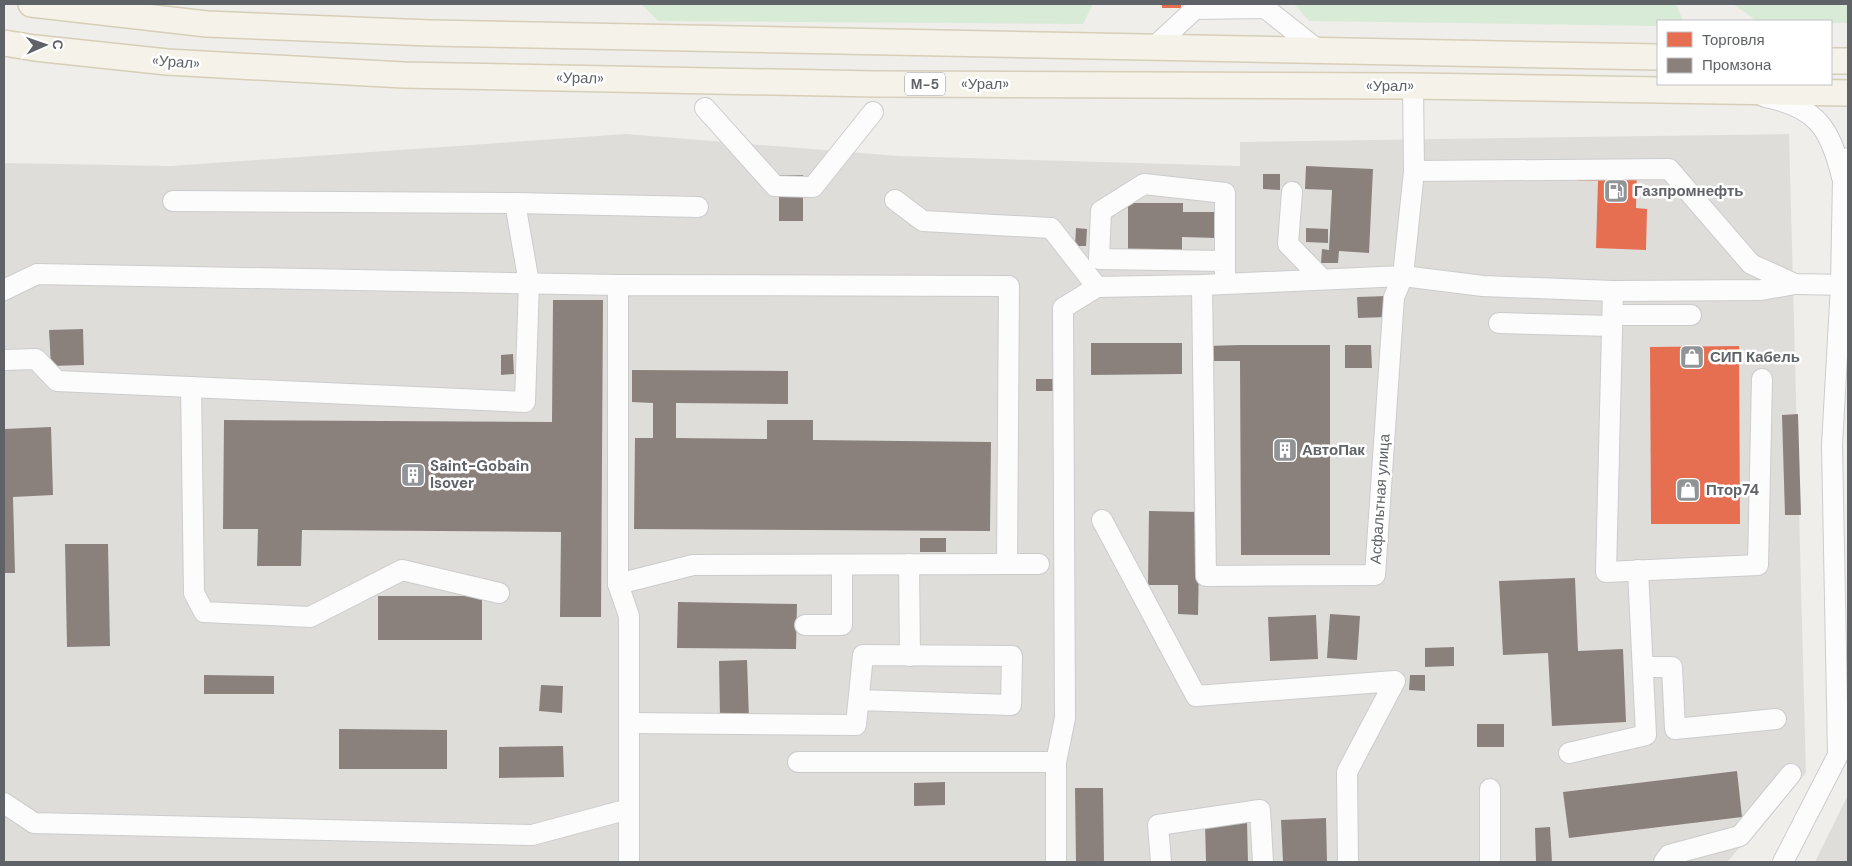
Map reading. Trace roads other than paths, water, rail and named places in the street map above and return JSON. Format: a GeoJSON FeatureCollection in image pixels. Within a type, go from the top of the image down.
{"type":"FeatureCollection","features":[{"type":"Feature","properties":{"kind":"main road"},"geometry":{"type":"LineString","coordinates":[[31,4],[207,24],[430,33],[1657,57]]}},
{"type":"Feature","properties":{"kind":"main road","name":"«Урал»"},"geometry":{"type":"LineString","coordinates":[[4,43],[167,62],[403,75],[875,84],[1413,86],[1848,93]]}},
{"type":"Feature","properties":{"kind":"main road"},"geometry":{"type":"LineString","coordinates":[[1832,61],[1848,61]]}},
{"type":"Feature","properties":{"kind":"street"},"geometry":{"type":"LineString","coordinates":[[1153,48],[1195,9],[1265,8],[1318,50]]}},
{"type":"Feature","properties":{"kind":"street","name":"Асфальтная улица"},"geometry":{"type":"LineString","coordinates":[[1202,285],[1206,576],[1375,576],[1394,297],[1403,276],[1414,171],[1413,86]]}},
{"type":"Feature","properties":{"kind":"street"},"geometry":{"type":"LineString","coordinates":[[1735,91],[1781,100],[1808,112],[1824,127],[1835,147],[1842,179],[1845,285],[1840,446],[1838,755],[1783,862]]}},
{"type":"Feature","properties":{"kind":"street"},"geometry":{"type":"LineString","coordinates":[[705,108],[775,186],[794,187],[813,187],[873,112]]}},
{"type":"Feature","properties":{"kind":"street"},"geometry":{"type":"LineString","coordinates":[[1842,179],[1848,158]]}},
{"type":"Feature","properties":{"kind":"street"},"geometry":{"type":"LineString","coordinates":[[1414,171],[1669,169],[1751,264],[1794,284]]}},
{"type":"Feature","properties":{"kind":"street"},"geometry":{"type":"LineString","coordinates":[[1225,261],[1100,259],[1101,211],[1144,184],[1225,193],[1225,261],[1225,283]]}},
{"type":"Feature","properties":{"kind":"street"},"geometry":{"type":"LineString","coordinates":[[1292,192],[1288,244],[1322,279]]}},
{"type":"Feature","properties":{"kind":"street"},"geometry":{"type":"LineString","coordinates":[[895,200],[923,221],[1051,228],[1097,288]]}},
{"type":"Feature","properties":{"kind":"street"},"geometry":{"type":"LineString","coordinates":[[173,201],[515,203],[698,207]]}},
{"type":"Feature","properties":{"kind":"street"},"geometry":{"type":"LineString","coordinates":[[4,360],[36,358],[57,381],[525,402],[529,283],[515,203]]}},
{"type":"Feature","properties":{"kind":"street"},"geometry":{"type":"LineString","coordinates":[[4,290],[37,274],[618,285],[1009,286],[1007,564]]}},
{"type":"Feature","properties":{"kind":"street"},"geometry":{"type":"LineString","coordinates":[[1056,862],[1056,762],[1065,718],[1063,308],[1097,288],[1403,276],[1483,286],[1613,291],[1761,290],[1794,284],[1845,285]]}},
{"type":"Feature","properties":{"kind":"street"},"geometry":{"type":"LineString","coordinates":[[618,285],[618,584],[629,616],[630,862]]}},
{"type":"Feature","properties":{"kind":"street"},"geometry":{"type":"LineString","coordinates":[[1613,291],[1606,572],[1758,565],[1762,379]]}},
{"type":"Feature","properties":{"kind":"street"},"geometry":{"type":"LineString","coordinates":[[1499,323],[1691,316]]}},
{"type":"Feature","properties":{"kind":"street"},"geometry":{"type":"LineString","coordinates":[[191,387],[194,593],[204,612],[310,617],[402,570],[499,593]]}},
{"type":"Feature","properties":{"kind":"street"},"geometry":{"type":"LineString","coordinates":[[1102,520],[1196,696],[1395,681],[1347,772],[1348,862]]}},
{"type":"Feature","properties":{"kind":"street"},"geometry":{"type":"LineString","coordinates":[[909,564],[910,656]]}},
{"type":"Feature","properties":{"kind":"street"},"geometry":{"type":"LineString","coordinates":[[618,584],[693,565],[1039,564]]}},
{"type":"Feature","properties":{"kind":"street"},"geometry":{"type":"LineString","coordinates":[[805,625],[842,625],[842,565]]}},
{"type":"Feature","properties":{"kind":"street"},"geometry":{"type":"LineString","coordinates":[[1569,753],[1646,735],[1638,570]]}},
{"type":"Feature","properties":{"kind":"street"},"geometry":{"type":"LineString","coordinates":[[629,723],[856,725],[863,655],[1012,656],[1011,706],[859,700]]}},
{"type":"Feature","properties":{"kind":"street"},"geometry":{"type":"LineString","coordinates":[[1643,667],[1672,667],[1675,728],[1776,719]]}},
{"type":"Feature","properties":{"kind":"street"},"geometry":{"type":"LineString","coordinates":[[798,762],[1056,762]]}},
{"type":"Feature","properties":{"kind":"street"},"geometry":{"type":"LineString","coordinates":[[1670,860],[1740,836],[1791,774]]}},
{"type":"Feature","properties":{"kind":"street"},"geometry":{"type":"LineString","coordinates":[[1490,789],[1490,862]]}},
{"type":"Feature","properties":{"kind":"street"},"geometry":{"type":"LineString","coordinates":[[4,803],[34,823],[532,835],[629,809]]}},
{"type":"Feature","properties":{"kind":"street"},"geometry":{"type":"LineString","coordinates":[[1161,862],[1158,825],[1260,810],[1263,862]]}},
{"type":"Feature","properties":{"kind":"place","name":"Газпромнефть"},"geometry":{"type":"Point","coordinates":[1616,191]}},
{"type":"Feature","properties":{"kind":"place","name":"СИП Кабель"},"geometry":{"type":"Point","coordinates":[1692,357]}},
{"type":"Feature","properties":{"kind":"place","name":"АвтоПак"},"geometry":{"type":"Point","coordinates":[1285,450]}},
{"type":"Feature","properties":{"kind":"place","name":"Saint-Gobain Isover"},"geometry":{"type":"Point","coordinates":[413,475]}},
{"type":"Feature","properties":{"kind":"place","name":"Птор74"},"geometry":{"type":"Point","coordinates":[1688,490]}}]}
